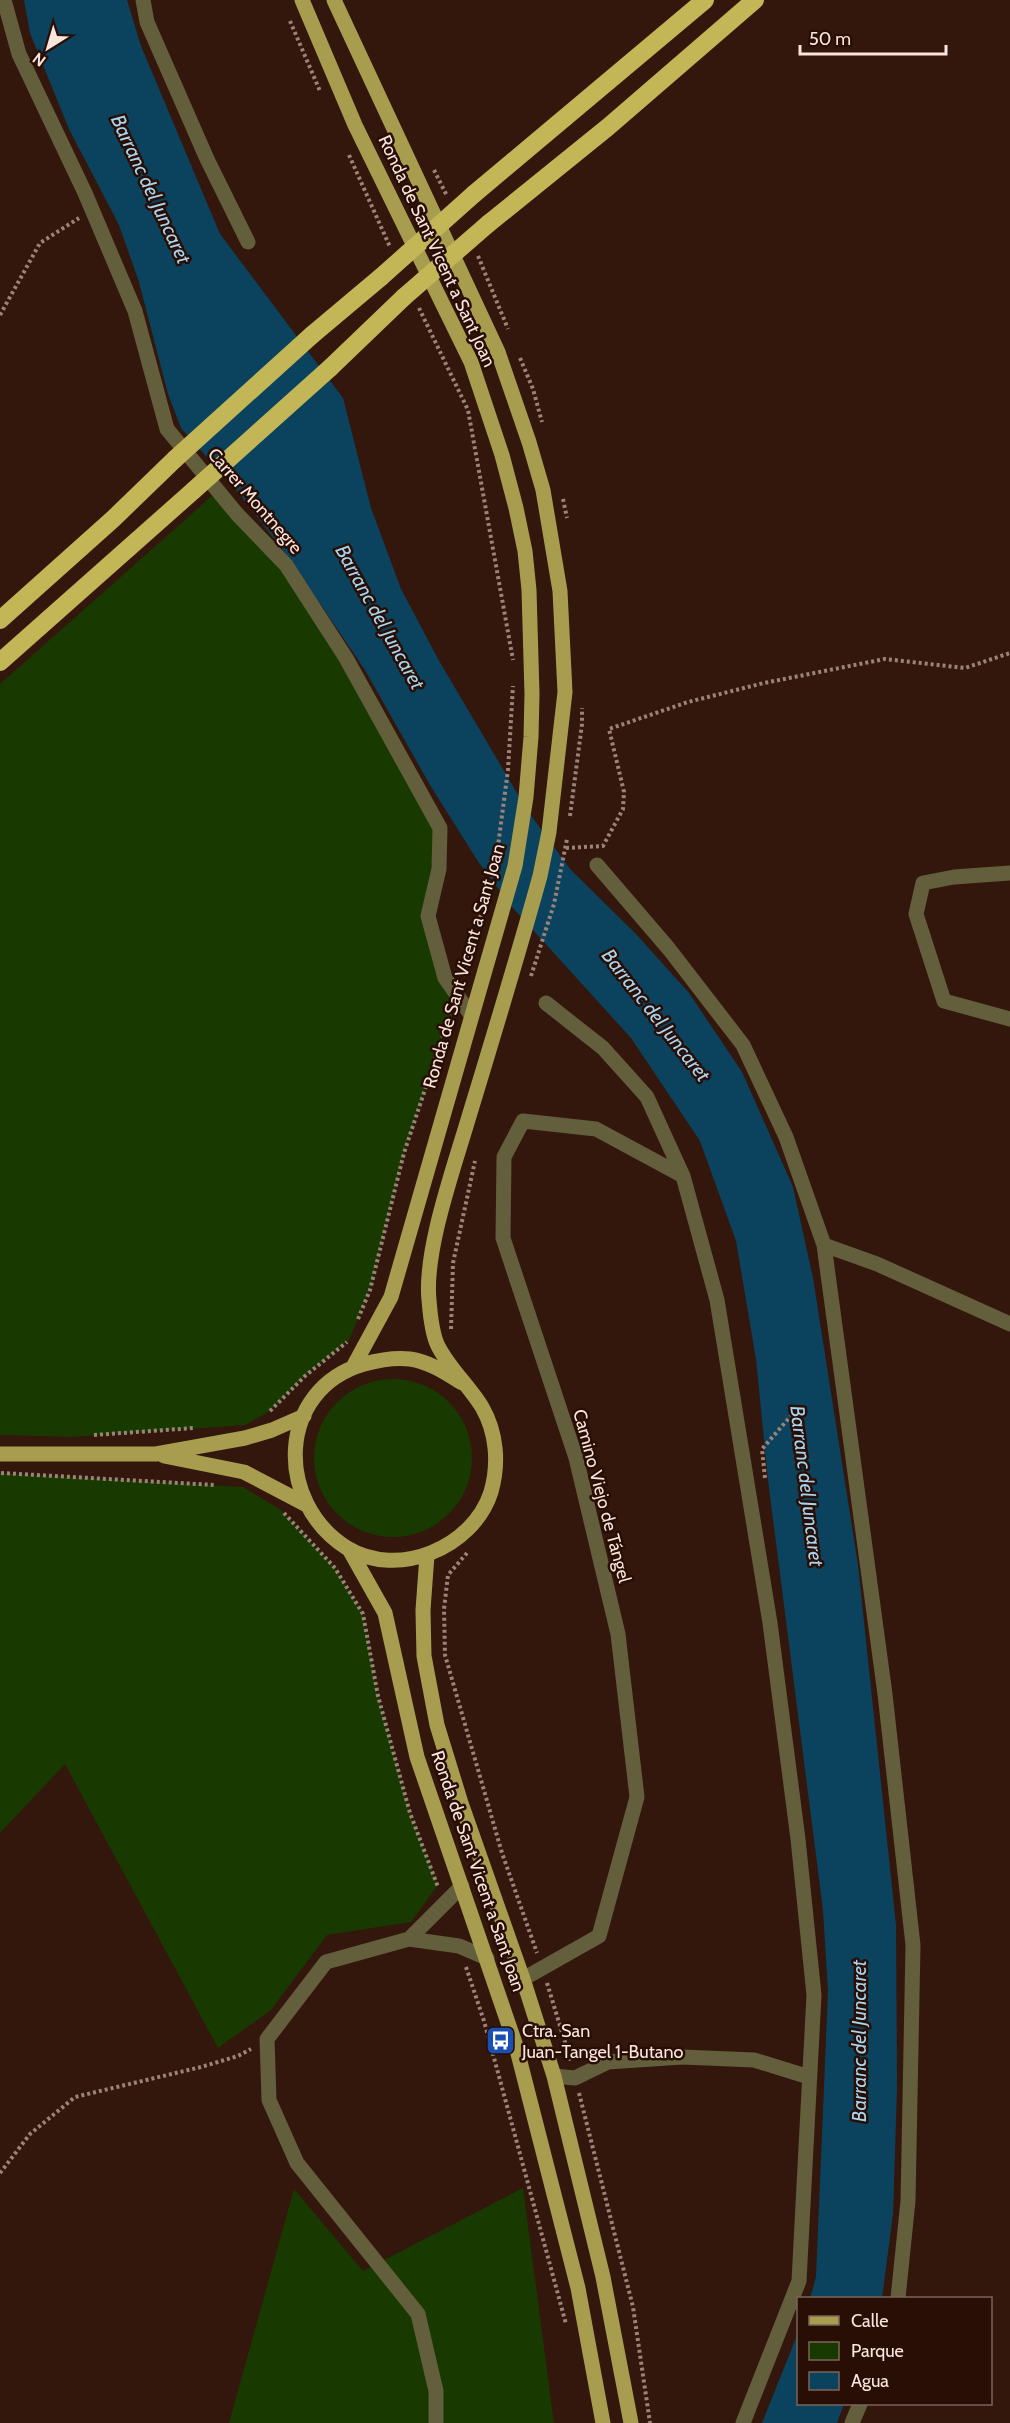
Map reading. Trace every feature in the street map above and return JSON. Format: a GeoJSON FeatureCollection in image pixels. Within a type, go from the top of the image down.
{"type":"FeatureCollection","features":[{"type":"Feature","properties":{"kind":"highway"},"geometry":{"type":"LineString","coordinates":[[0,620],[312,335],[381,278],[474,194],[705,0]]}},
{"type":"Feature","properties":{"kind":"highway"},"geometry":{"type":"LineString","coordinates":[[0,663],[330,368],[410,300],[488,224],[608,127],[755,0]]}},
{"type":"Feature","properties":{"kind":"main road","name":"Ronda de Sant Vicent a Sant Joan"},"geometry":{"type":"LineString","coordinates":[[302,0],[355,125],[471,362],[502,455],[516,508],[526,561],[531,649],[531,737],[526,797],[515,866],[391,1297],[353,1367]]}},
{"type":"Feature","properties":{"kind":"main road","name":"Ronda de Sant Vicent a Sant Joan"},"geometry":{"type":"LineString","coordinates":[[334,0],[498,352],[529,442],[543,490],[560,591],[565,692],[549,832],[540,876],[454,1168],[431,1262],[428,1298],[436,1343],[462,1383],[482,1407],[494,1434],[496,1465],[490,1494],[476,1521],[454,1542],[427,1555],[401,1560],[374,1558],[349,1549],[323,1530],[305,1504],[295,1475],[295,1444],[304,1416],[316,1396],[333,1379],[353,1367],[382,1359],[410,1359],[438,1368],[462,1383]]}},
{"type":"Feature","properties":{"kind":"main road"},"geometry":{"type":"LineString","coordinates":[[0,1454],[156,1454],[245,1438],[272,1430],[304,1416]]}},
{"type":"Feature","properties":{"kind":"main road"},"geometry":{"type":"LineString","coordinates":[[156,1454],[244,1472],[305,1504]]}},
{"type":"Feature","properties":{"kind":"main road","name":"Ronda de Sant Vicent a Sant Joan"},"geometry":{"type":"LineString","coordinates":[[349,1549],[385,1613],[417,1757],[516,2046],[578,2288],[603,2423]]}},
{"type":"Feature","properties":{"kind":"main road","name":"Ronda de Sant Vicent a Sant Joan"},"geometry":{"type":"LineString","coordinates":[[427,1555],[423,1610],[423,1656],[437,1725],[461,1803],[523,1979],[554,2076],[603,2277],[631,2423]]}},
{"type":"Feature","properties":{"kind":"street","name":"Carrer Montnegre"},"geometry":{"type":"LineString","coordinates":[[4,0],[19,54],[92,210],[135,311],[167,429],[237,514],[286,565],[346,658],[440,828],[439,869],[429,916],[446,978],[471,1015]]}},
{"type":"Feature","properties":{"kind":"street"},"geometry":{"type":"LineString","coordinates":[[143,0],[147,22],[207,159],[248,242]]}},
{"type":"Feature","properties":{"kind":"street"},"geometry":{"type":"LineString","coordinates":[[597,865],[669,949],[743,1045],[786,1137],[824,1245],[885,1694],[913,1945],[908,2201],[898,2297]]}},
{"type":"Feature","properties":{"kind":"street"},"geometry":{"type":"LineString","coordinates":[[1010,873],[954,877],[923,883],[916,914],[944,1001],[1010,1019]]}},
{"type":"Feature","properties":{"kind":"street"},"geometry":{"type":"LineString","coordinates":[[546,1003],[603,1048],[647,1098],[683,1176],[717,1300],[770,1623],[798,1839],[814,1995],[799,2281],[744,2423]]}},
{"type":"Feature","properties":{"kind":"street","name":"Camino Viejo de Tángel"},"geometry":{"type":"LineString","coordinates":[[523,1979],[599,1936],[637,1797],[618,1634],[576,1458],[503,1238],[504,1158],[523,1121],[596,1129],[683,1176]]}},
{"type":"Feature","properties":{"kind":"street"},"geometry":{"type":"LineString","coordinates":[[824,1245],[877,1264],[1010,1324]]}},
{"type":"Feature","properties":{"kind":"street"},"geometry":{"type":"LineString","coordinates":[[409,1939],[462,1886]]}},
{"type":"Feature","properties":{"kind":"street"},"geometry":{"type":"LineString","coordinates":[[436,2423],[436,2391],[418,2314],[297,2163],[269,2100],[267,2039],[326,1962],[409,1939],[459,1946],[487,1958]]}},
{"type":"Feature","properties":{"kind":"street"},"geometry":{"type":"LineString","coordinates":[[554,2076],[575,2078],[608,2062],[682,2057],[754,2060],[809,2077]]}},
{"type":"Feature","properties":{"kind":"street"},"geometry":{"type":"LineString","coordinates":[[852,2423],[859,2405]]}},
{"type":"Feature","properties":{"kind":"path"},"geometry":{"type":"LineString","coordinates":[[290,19],[320,92]]}},
{"type":"Feature","properties":{"kind":"path"},"geometry":{"type":"LineString","coordinates":[[344,145],[392,251]]}},
{"type":"Feature","properties":{"kind":"path"},"geometry":{"type":"LineString","coordinates":[[0,315],[40,243],[92,210]]}},
{"type":"Feature","properties":{"kind":"path"},"geometry":{"type":"LineString","coordinates":[[410,300],[468,410],[514,669]]}},
{"type":"Feature","properties":{"kind":"path"},"geometry":{"type":"LineString","coordinates":[[528,986],[554,904],[566,848],[603,846],[623,809],[624,792],[609,729],[688,702],[764,683],[885,659],[965,668],[1010,653]]}},
{"type":"Feature","properties":{"kind":"path"},"geometry":{"type":"LineString","coordinates":[[478,924],[496,861],[508,770],[513,680]]}},
{"type":"Feature","properties":{"kind":"path"},"geometry":{"type":"LineString","coordinates":[[452,1334],[453,1263],[476,1153]]}},
{"type":"Feature","properties":{"kind":"path"},"geometry":{"type":"LineString","coordinates":[[766,1484],[762,1449],[797,1409]]}},
{"type":"Feature","properties":{"kind":"path"},"geometry":{"type":"LineString","coordinates":[[84,1436],[199,1428]]}},
{"type":"Feature","properties":{"kind":"path"},"geometry":{"type":"LineString","coordinates":[[0,1473],[219,1485]]}},
{"type":"Feature","properties":{"kind":"path"},"geometry":{"type":"LineString","coordinates":[[468,1552],[448,1575],[444,1609],[445,1655],[502,1853],[542,1968],[575,2078],[633,2307],[650,2423]]}},
{"type":"Feature","properties":{"kind":"path"},"geometry":{"type":"LineString","coordinates":[[0,2173],[30,2134],[75,2097],[238,2056],[267,2039]]}},
{"type":"Feature","properties":{"kind":"green space"},"geometry":{"type":"Polygon","coordinates":[[[213,495],[284,569],[440,828],[428,916],[456,995],[404,1153],[370,1290],[349,1340],[305,1376],[270,1411],[245,1425],[72,1437],[0,1435],[0,684],[213,495]]]}},
{"type":"Feature","properties":{"kind":"green space"},"geometry":{"type":"Polygon","coordinates":[[[393,1379],[408,1380],[423,1385],[437,1392],[449,1402],[459,1414],[466,1428],[471,1443],[471,1473],[466,1488],[459,1502],[449,1514],[437,1524],[423,1531],[408,1536],[393,1537],[378,1536],[363,1531],[349,1524],[337,1514],[327,1502],[320,1488],[315,1473],[314,1458],[315,1443],[320,1428],[327,1414],[337,1402],[349,1392],[363,1385],[378,1380],[393,1379]]]}},
{"type":"Feature","properties":{"kind":"green space"},"geometry":{"type":"Polygon","coordinates":[[[0,1473],[243,1487],[281,1510],[335,1568],[363,1614],[378,1696],[410,1813],[438,1885],[411,1922],[327,1935],[271,2010],[218,2048],[65,1764],[0,1833],[0,1473]]]}},
{"type":"Feature","properties":{"kind":"green space"},"geometry":{"type":"Polygon","coordinates":[[[523,2188],[554,2423],[229,2423],[294,2189],[363,2271],[523,2188]]]}},
{"type":"Feature","properties":{"kind":"water","name":"Barranc del Juncaret"},"geometry":{"type":"Polygon","coordinates":[[[24,0],[127,0],[141,46],[220,234],[343,398],[371,508],[401,589],[438,659],[527,810],[570,869],[636,934],[689,993],[742,1072],[793,1187],[813,1278],[858,1565],[896,1925],[897,2087],[893,2214],[882,2297],[810,2297],[816,2277],[828,1992],[823,1910],[768,1480],[756,1359],[736,1241],[700,1141],[631,1038],[513,908],[479,863],[430,785],[365,670],[292,562],[237,491],[181,428],[168,394],[139,282],[119,225],[69,129],[30,33],[24,0]]]}},
{"type":"Feature","properties":{"kind":"water"},"geometry":{"type":"Polygon","coordinates":[[[797,2336],[797,2405],[844,2405],[837,2423],[762,2423],[797,2336]]]}},
{"type":"Feature","properties":{"kind":"place","name":"Ctra. San Juan-Tangel 1-Butano"},"geometry":{"type":"Point","coordinates":[501,2041]}}]}
